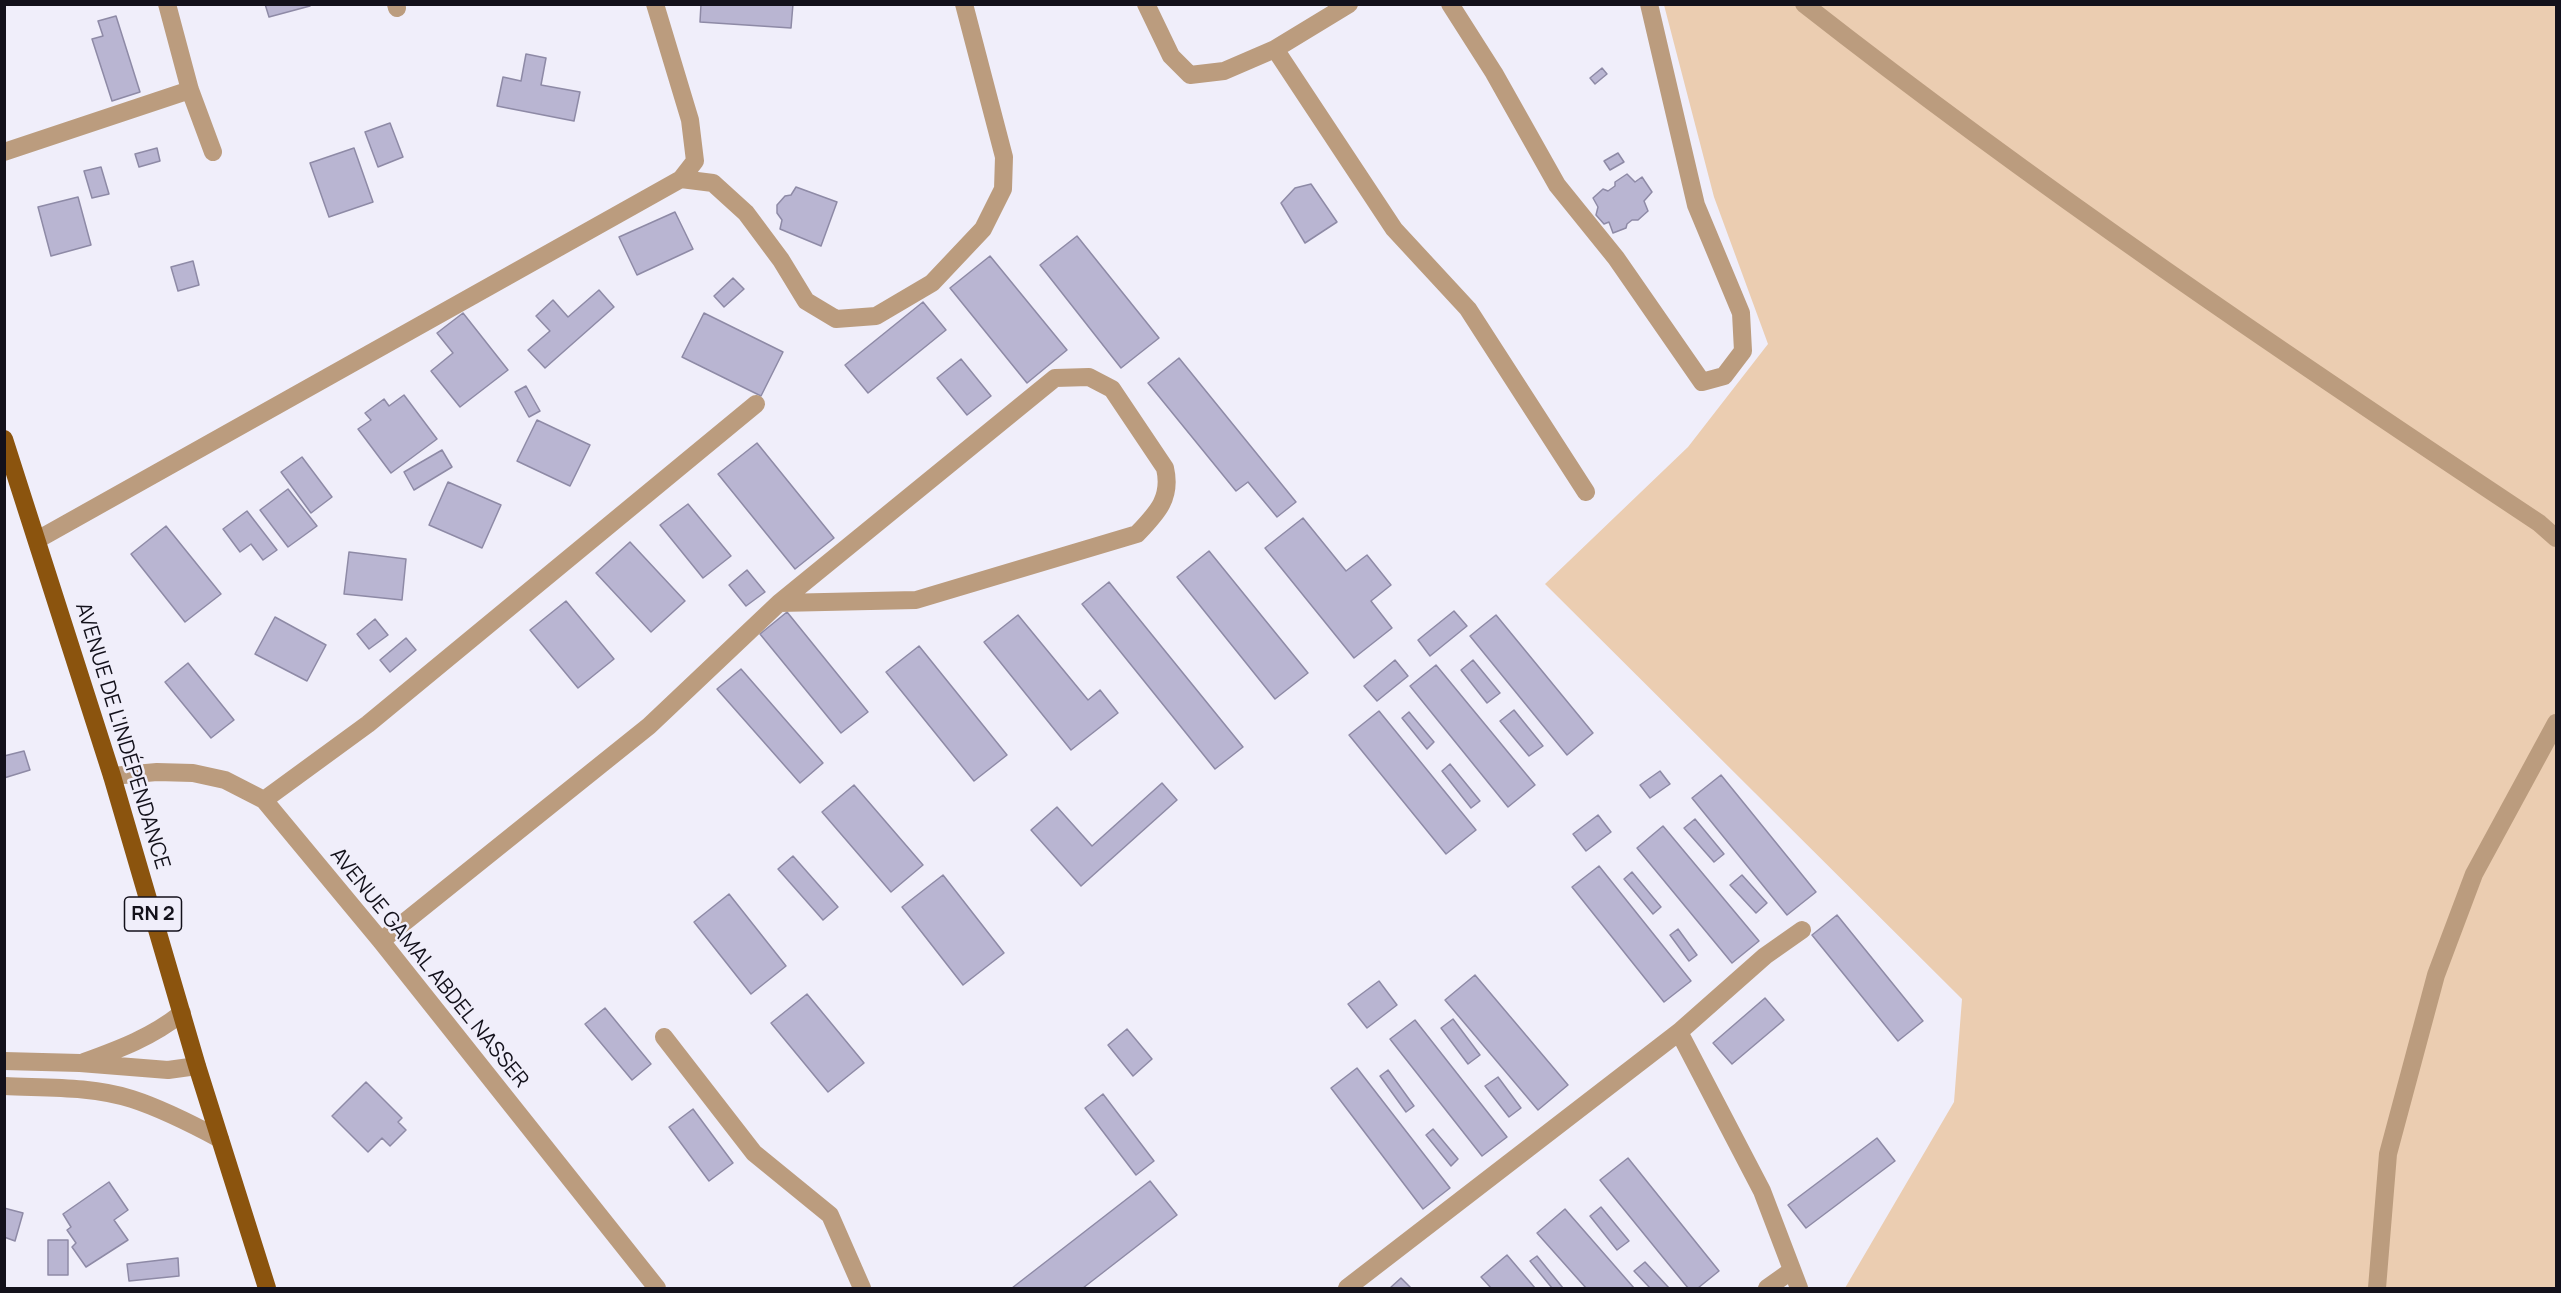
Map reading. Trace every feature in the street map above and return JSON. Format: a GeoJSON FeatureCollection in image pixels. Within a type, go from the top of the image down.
{"type":"FeatureCollection","features":[{"type":"Feature","properties":{"kind":"main road","name":"AVENUE DE L'INDÉPENDANCE"},"geometry":{"type":"LineString","coordinates":[[4,440],[112,776],[197,1066],[267,1288]]}},
{"type":"Feature","properties":{"kind":"street"},"geometry":{"type":"LineString","coordinates":[[167,4],[190,90],[213,152]]}},
{"type":"Feature","properties":{"kind":"street"},"geometry":{"type":"LineString","coordinates":[[37,540],[681,179],[695,161],[690,120],[655,4]]}},
{"type":"Feature","properties":{"kind":"street"},"geometry":{"type":"LineString","coordinates":[[681,179],[713,183],[738,205],[781,260],[806,301],[836,319],[876,316],[932,283],[983,229],[1003,189],[1004,157],[964,4]]}},
{"type":"Feature","properties":{"kind":"street"},"geometry":{"type":"LineString","coordinates":[[1146,4],[1171,56],[1190,75],[1224,71],[1275,49],[1349,4]]}},
{"type":"Feature","properties":{"kind":"street"},"geometry":{"type":"LineString","coordinates":[[1450,4],[1494,73],[1557,185],[1616,258],[1702,382],[1724,376],[1743,351],[1741,313],[1696,205],[1649,4]]}},
{"type":"Feature","properties":{"kind":"street"},"geometry":{"type":"LineString","coordinates":[[1804,4],[1894,75],[2267,342],[2539,523],[2556,538]]}},
{"type":"Feature","properties":{"kind":"street"},"geometry":{"type":"LineString","coordinates":[[1275,49],[1394,230],[1468,309],[1586,492]]}},
{"type":"Feature","properties":{"kind":"street"},"geometry":{"type":"LineString","coordinates":[[4,152],[190,90]]}},
{"type":"Feature","properties":{"kind":"street"},"geometry":{"type":"LineString","coordinates":[[381,941],[649,726],[779,603],[1055,378],[1089,378],[1112,388],[1165,468],[1169,483],[1160,510],[1137,534],[916,600],[779,603]]}},
{"type":"Feature","properties":{"kind":"street"},"geometry":{"type":"LineString","coordinates":[[264,800],[368,724],[756,404]]}},
{"type":"Feature","properties":{"kind":"street"},"geometry":{"type":"LineString","coordinates":[[2377,1288],[2388,1154],[2436,975],[2474,874],[2556,723]]}},
{"type":"Feature","properties":{"kind":"street","name":"AVENUE GAMAL ABDEL NASSER"},"geometry":{"type":"LineString","coordinates":[[112,776],[157,772],[193,773],[225,780],[264,800],[381,941],[657,1288]]}},
{"type":"Feature","properties":{"kind":"street"},"geometry":{"type":"LineString","coordinates":[[1347,1288],[1679,1032],[1765,956],[1802,930]]}},
{"type":"Feature","properties":{"kind":"street"},"geometry":{"type":"LineString","coordinates":[[80,1063],[123,1049],[150,1035],[182,1013]]}},
{"type":"Feature","properties":{"kind":"street"},"geometry":{"type":"LineString","coordinates":[[1679,1032],[1762,1191],[1799,1288]]}},
{"type":"Feature","properties":{"kind":"street"},"geometry":{"type":"LineString","coordinates":[[664,1037],[754,1153],[830,1215],[862,1288]]}},
{"type":"Feature","properties":{"kind":"street"},"geometry":{"type":"LineString","coordinates":[[4,1061],[80,1063],[168,1070],[197,1066]]}},
{"type":"Feature","properties":{"kind":"street"},"geometry":{"type":"LineString","coordinates":[[4,1086],[88,1090],[131,1098],[170,1113],[220,1139]]}},
{"type":"Feature","properties":{"kind":"street"},"geometry":{"type":"LineString","coordinates":[[1767,1288],[1791,1270]]}},
{"type":"Feature","properties":{"kind":"shaded area"},"geometry":{"type":"Polygon","coordinates":[[[1664,5],[2556,5],[2556,1288],[1845,1288],[1954,1102],[1962,999],[1545,584],[1688,447],[1768,344],[1714,197],[1664,5]]]}},
{"type":"Feature","properties":{"kind":"building"},"geometry":{"type":"Polygon","coordinates":[[[265,4],[310,4],[310,6],[269,17],[265,4]]]}},
{"type":"Feature","properties":{"kind":"building"},"geometry":{"type":"Polygon","coordinates":[[[701,4],[793,4],[791,28],[700,22],[701,4]]]}},
{"type":"Feature","properties":{"kind":"building"},"geometry":{"type":"Polygon","coordinates":[[[116,16],[140,92],[112,101],[92,39],[103,36],[98,21],[116,16]]]}},
{"type":"Feature","properties":{"kind":"building"},"geometry":{"type":"Polygon","coordinates":[[[526,54],[546,58],[541,85],[580,92],[574,121],[497,106],[503,77],[521,81],[526,54]]]}},
{"type":"Feature","properties":{"kind":"building"},"geometry":{"type":"Polygon","coordinates":[[[1602,68],[1607,74],[1595,84],[1590,78],[1602,68]]]}},
{"type":"Feature","properties":{"kind":"building"},"geometry":{"type":"Polygon","coordinates":[[[390,123],[403,157],[378,167],[365,132],[390,123]]]}},
{"type":"Feature","properties":{"kind":"building"},"geometry":{"type":"Polygon","coordinates":[[[157,148],[160,161],[139,167],[135,154],[157,148]]]}},
{"type":"Feature","properties":{"kind":"building"},"geometry":{"type":"Polygon","coordinates":[[[354,148],[373,202],[329,217],[310,163],[354,148]]]}},
{"type":"Feature","properties":{"kind":"building"},"geometry":{"type":"Polygon","coordinates":[[[1618,153],[1624,162],[1610,170],[1604,161],[1618,153]]]}},
{"type":"Feature","properties":{"kind":"building"},"geometry":{"type":"Polygon","coordinates":[[[101,167],[109,194],[92,198],[84,171],[101,167]]]}},
{"type":"Feature","properties":{"kind":"building"},"geometry":{"type":"Polygon","coordinates":[[[1627,174],[1635,182],[1642,177],[1652,192],[1644,201],[1648,211],[1638,220],[1632,220],[1626,228],[1613,233],[1609,222],[1604,224],[1596,215],[1598,207],[1593,198],[1603,189],[1608,191],[1615,186],[1615,182],[1627,174]]]}},
{"type":"Feature","properties":{"kind":"building"},"geometry":{"type":"Polygon","coordinates":[[[1311,184],[1337,222],[1305,243],[1281,203],[1295,188],[1311,184]]]}},
{"type":"Feature","properties":{"kind":"building"},"geometry":{"type":"Polygon","coordinates":[[[796,187],[837,202],[821,246],[780,229],[782,220],[777,213],[777,205],[785,196],[791,195],[796,187]]]}},
{"type":"Feature","properties":{"kind":"building"},"geometry":{"type":"Polygon","coordinates":[[[78,197],[91,245],[51,256],[38,207],[78,197]]]}},
{"type":"Feature","properties":{"kind":"building"},"geometry":{"type":"Polygon","coordinates":[[[675,212],[693,249],[637,275],[619,237],[675,212]]]}},
{"type":"Feature","properties":{"kind":"building"},"geometry":{"type":"Polygon","coordinates":[[[1077,236],[1159,338],[1121,368],[1040,265],[1077,236]]]}},
{"type":"Feature","properties":{"kind":"building"},"geometry":{"type":"Polygon","coordinates":[[[990,256],[1067,350],[1027,383],[950,288],[990,256]]]}},
{"type":"Feature","properties":{"kind":"building"},"geometry":{"type":"Polygon","coordinates":[[[193,261],[199,285],[178,291],[171,267],[193,261]]]}},
{"type":"Feature","properties":{"kind":"building"},"geometry":{"type":"Polygon","coordinates":[[[733,278],[744,289],[724,307],[714,296],[733,278]]]}},
{"type":"Feature","properties":{"kind":"building"},"geometry":{"type":"Polygon","coordinates":[[[599,290],[614,307],[545,368],[528,350],[550,331],[536,316],[553,300],[568,317],[599,290]]]}},
{"type":"Feature","properties":{"kind":"building"},"geometry":{"type":"Polygon","coordinates":[[[923,302],[946,330],[868,393],[845,365],[923,302]]]}},
{"type":"Feature","properties":{"kind":"building"},"geometry":{"type":"Polygon","coordinates":[[[463,313],[508,370],[460,407],[431,371],[453,353],[437,333],[463,313]]]}},
{"type":"Feature","properties":{"kind":"building"},"geometry":{"type":"Polygon","coordinates":[[[704,313],[783,352],[761,396],[682,357],[704,313]]]}},
{"type":"Feature","properties":{"kind":"building"},"geometry":{"type":"Polygon","coordinates":[[[1179,358],[1296,502],[1277,517],[1248,482],[1236,491],[1148,383],[1179,358]]]}},
{"type":"Feature","properties":{"kind":"building"},"geometry":{"type":"Polygon","coordinates":[[[961,359],[991,396],[967,415],[937,378],[961,359]]]}},
{"type":"Feature","properties":{"kind":"building"},"geometry":{"type":"Polygon","coordinates":[[[526,386],[540,411],[529,417],[515,392],[526,386]]]}},
{"type":"Feature","properties":{"kind":"building"},"geometry":{"type":"Polygon","coordinates":[[[404,395],[437,439],[391,473],[358,429],[371,420],[365,413],[384,399],[389,406],[404,395]]]}},
{"type":"Feature","properties":{"kind":"building"},"geometry":{"type":"Polygon","coordinates":[[[537,420],[590,445],[570,486],[517,461],[537,420]]]}},
{"type":"Feature","properties":{"kind":"building"},"geometry":{"type":"Polygon","coordinates":[[[757,443],[834,538],[795,569],[718,474],[757,443]]]}},
{"type":"Feature","properties":{"kind":"building"},"geometry":{"type":"Polygon","coordinates":[[[442,450],[452,467],[414,490],[404,472],[442,450]]]}},
{"type":"Feature","properties":{"kind":"building"},"geometry":{"type":"Polygon","coordinates":[[[302,457],[332,497],[311,513],[281,472],[302,457]]]}},
{"type":"Feature","properties":{"kind":"building"},"geometry":{"type":"Polygon","coordinates":[[[448,482],[501,505],[482,548],[429,525],[448,482]]]}},
{"type":"Feature","properties":{"kind":"building"},"geometry":{"type":"Polygon","coordinates":[[[288,489],[317,526],[288,547],[260,510],[288,489]]]}},
{"type":"Feature","properties":{"kind":"building"},"geometry":{"type":"Polygon","coordinates":[[[688,504],[731,556],[703,578],[660,525],[688,504]]]}},
{"type":"Feature","properties":{"kind":"building"},"geometry":{"type":"Polygon","coordinates":[[[247,511],[277,550],[263,560],[251,544],[240,552],[223,529],[247,511]]]}},
{"type":"Feature","properties":{"kind":"building"},"geometry":{"type":"Polygon","coordinates":[[[1303,518],[1346,571],[1367,555],[1391,585],[1371,601],[1392,628],[1354,658],[1265,548],[1303,518]]]}},
{"type":"Feature","properties":{"kind":"building"},"geometry":{"type":"Polygon","coordinates":[[[166,526],[221,594],[185,622],[131,554],[166,526]]]}},
{"type":"Feature","properties":{"kind":"building"},"geometry":{"type":"Polygon","coordinates":[[[630,542],[685,601],[651,632],[596,573],[630,542]]]}},
{"type":"Feature","properties":{"kind":"building"},"geometry":{"type":"Polygon","coordinates":[[[1209,551],[1308,673],[1275,699],[1177,577],[1209,551]]]}},
{"type":"Feature","properties":{"kind":"building"},"geometry":{"type":"Polygon","coordinates":[[[349,552],[406,559],[402,600],[344,594],[349,552]]]}},
{"type":"Feature","properties":{"kind":"building"},"geometry":{"type":"Polygon","coordinates":[[[747,570],[765,592],[746,606],[729,585],[747,570]]]}},
{"type":"Feature","properties":{"kind":"building"},"geometry":{"type":"Polygon","coordinates":[[[1109,582],[1243,747],[1215,769],[1082,604],[1109,582]]]}},
{"type":"Feature","properties":{"kind":"building"},"geometry":{"type":"Polygon","coordinates":[[[566,601],[614,659],[578,688],[530,630],[566,601]]]}},
{"type":"Feature","properties":{"kind":"building"},"geometry":{"type":"Polygon","coordinates":[[[1454,611],[1467,626],[1430,656],[1418,640],[1454,611]]]}},
{"type":"Feature","properties":{"kind":"building"},"geometry":{"type":"Polygon","coordinates":[[[787,612],[868,712],[841,733],[760,634],[787,612]]]}},
{"type":"Feature","properties":{"kind":"building"},"geometry":{"type":"Polygon","coordinates":[[[1018,615],[1088,700],[1100,690],[1118,713],[1071,750],[984,642],[1018,615]]]}},
{"type":"Feature","properties":{"kind":"building"},"geometry":{"type":"Polygon","coordinates":[[[1496,615],[1593,733],[1567,755],[1470,636],[1496,615]]]}},
{"type":"Feature","properties":{"kind":"building"},"geometry":{"type":"Polygon","coordinates":[[[275,617],[326,645],[307,681],[255,654],[275,617]]]}},
{"type":"Feature","properties":{"kind":"building"},"geometry":{"type":"Polygon","coordinates":[[[375,619],[388,635],[369,649],[357,634],[375,619]]]}},
{"type":"Feature","properties":{"kind":"building"},"geometry":{"type":"Polygon","coordinates":[[[406,638],[416,650],[390,672],[380,660],[406,638]]]}},
{"type":"Feature","properties":{"kind":"building"},"geometry":{"type":"Polygon","coordinates":[[[919,646],[1007,755],[974,781],[886,672],[919,646]]]}},
{"type":"Feature","properties":{"kind":"building"},"geometry":{"type":"Polygon","coordinates":[[[1395,660],[1408,676],[1377,701],[1364,686],[1395,660]]]}},
{"type":"Feature","properties":{"kind":"building"},"geometry":{"type":"Polygon","coordinates":[[[1473,660],[1500,693],[1487,703],[1461,670],[1473,660]]]}},
{"type":"Feature","properties":{"kind":"building"},"geometry":{"type":"Polygon","coordinates":[[[188,663],[234,720],[211,738],[165,682],[188,663]]]}},
{"type":"Feature","properties":{"kind":"building"},"geometry":{"type":"Polygon","coordinates":[[[1436,665],[1535,785],[1508,807],[1410,686],[1436,665]]]}},
{"type":"Feature","properties":{"kind":"building"},"geometry":{"type":"Polygon","coordinates":[[[741,669],[823,763],[800,783],[717,689],[741,669]]]}},
{"type":"Feature","properties":{"kind":"building"},"geometry":{"type":"Polygon","coordinates":[[[1514,710],[1543,746],[1529,756],[1500,721],[1514,710]]]}},
{"type":"Feature","properties":{"kind":"building"},"geometry":{"type":"Polygon","coordinates":[[[1379,711],[1476,830],[1446,854],[1349,735],[1379,711]]]}},
{"type":"Feature","properties":{"kind":"building"},"geometry":{"type":"Polygon","coordinates":[[[1409,712],[1434,742],[1427,749],[1402,718],[1409,712]]]}},
{"type":"Feature","properties":{"kind":"building"},"geometry":{"type":"Polygon","coordinates":[[[24,751],[30,770],[4,778],[4,756],[24,751]]]}},
{"type":"Feature","properties":{"kind":"building"},"geometry":{"type":"Polygon","coordinates":[[[1450,764],[1480,801],[1471,808],[1442,771],[1450,764]]]}},
{"type":"Feature","properties":{"kind":"building"},"geometry":{"type":"Polygon","coordinates":[[[1660,771],[1670,784],[1650,798],[1640,785],[1660,771]]]}},
{"type":"Feature","properties":{"kind":"building"},"geometry":{"type":"Polygon","coordinates":[[[1721,775],[1816,892],[1787,915],[1692,798],[1721,775]]]}},
{"type":"Feature","properties":{"kind":"building"},"geometry":{"type":"Polygon","coordinates":[[[1162,783],[1177,800],[1081,886],[1031,830],[1057,807],[1092,846],[1162,783]]]}},
{"type":"Feature","properties":{"kind":"building"},"geometry":{"type":"Polygon","coordinates":[[[854,785],[923,865],[891,892],[822,812],[854,785]]]}},
{"type":"Feature","properties":{"kind":"building"},"geometry":{"type":"Polygon","coordinates":[[[1598,815],[1611,832],[1586,851],[1573,834],[1598,815]]]}},
{"type":"Feature","properties":{"kind":"building"},"geometry":{"type":"Polygon","coordinates":[[[1695,819],[1724,854],[1714,862],[1684,828],[1695,819]]]}},
{"type":"Feature","properties":{"kind":"building"},"geometry":{"type":"Polygon","coordinates":[[[1663,826],[1759,941],[1732,963],[1637,848],[1663,826]]]}},
{"type":"Feature","properties":{"kind":"building"},"geometry":{"type":"Polygon","coordinates":[[[793,856],[838,907],[823,920],[778,869],[793,856]]]}},
{"type":"Feature","properties":{"kind":"building"},"geometry":{"type":"Polygon","coordinates":[[[1599,866],[1691,981],[1664,1002],[1572,887],[1599,866]]]}},
{"type":"Feature","properties":{"kind":"building"},"geometry":{"type":"Polygon","coordinates":[[[1632,872],[1661,907],[1653,914],[1624,879],[1632,872]]]}},
{"type":"Feature","properties":{"kind":"building"},"geometry":{"type":"Polygon","coordinates":[[[943,875],[1004,953],[963,985],[902,907],[943,875]]]}},
{"type":"Feature","properties":{"kind":"building"},"geometry":{"type":"Polygon","coordinates":[[[1742,875],[1767,903],[1756,913],[1730,885],[1742,875]]]}},
{"type":"Feature","properties":{"kind":"building"},"geometry":{"type":"Polygon","coordinates":[[[729,894],[786,966],[751,994],[694,922],[729,894]]]}},
{"type":"Feature","properties":{"kind":"building"},"geometry":{"type":"Polygon","coordinates":[[[1837,915],[1923,1021],[1898,1041],[1812,935],[1837,915]]]}},
{"type":"Feature","properties":{"kind":"building"},"geometry":{"type":"Polygon","coordinates":[[[1678,929],[1697,955],[1689,961],[1670,935],[1678,929]]]}},
{"type":"Feature","properties":{"kind":"building"},"geometry":{"type":"Polygon","coordinates":[[[1475,975],[1568,1085],[1538,1110],[1445,1000],[1475,975]]]}},
{"type":"Feature","properties":{"kind":"building"},"geometry":{"type":"Polygon","coordinates":[[[1379,981],[1397,1005],[1367,1028],[1348,1004],[1379,981]]]}},
{"type":"Feature","properties":{"kind":"building"},"geometry":{"type":"Polygon","coordinates":[[[807,994],[864,1063],[828,1092],[771,1023],[807,994]]]}},
{"type":"Feature","properties":{"kind":"building"},"geometry":{"type":"Polygon","coordinates":[[[1765,998],[1784,1020],[1732,1064],[1713,1043],[1765,998]]]}},
{"type":"Feature","properties":{"kind":"building"},"geometry":{"type":"Polygon","coordinates":[[[605,1008],[651,1064],[632,1080],[585,1024],[605,1008]]]}},
{"type":"Feature","properties":{"kind":"building"},"geometry":{"type":"Polygon","coordinates":[[[1453,1019],[1480,1055],[1468,1064],[1441,1028],[1453,1019]]]}},
{"type":"Feature","properties":{"kind":"building"},"geometry":{"type":"Polygon","coordinates":[[[1415,1020],[1507,1137],[1482,1156],[1390,1039],[1415,1020]]]}},
{"type":"Feature","properties":{"kind":"building"},"geometry":{"type":"Polygon","coordinates":[[[1127,1029],[1152,1059],[1133,1076],[1108,1045],[1127,1029]]]}},
{"type":"Feature","properties":{"kind":"building"},"geometry":{"type":"Polygon","coordinates":[[[1357,1068],[1450,1188],[1423,1209],[1331,1088],[1357,1068]]]}},
{"type":"Feature","properties":{"kind":"building"},"geometry":{"type":"Polygon","coordinates":[[[1388,1070],[1414,1106],[1406,1112],[1380,1076],[1388,1070]]]}},
{"type":"Feature","properties":{"kind":"building"},"geometry":{"type":"Polygon","coordinates":[[[1498,1077],[1521,1108],[1509,1117],[1485,1086],[1498,1077]]]}},
{"type":"Feature","properties":{"kind":"building"},"geometry":{"type":"Polygon","coordinates":[[[366,1082],[402,1118],[398,1122],[406,1130],[390,1146],[382,1138],[368,1152],[332,1116],[366,1082]]]}},
{"type":"Feature","properties":{"kind":"building"},"geometry":{"type":"Polygon","coordinates":[[[1103,1094],[1154,1161],[1136,1175],[1085,1108],[1103,1094]]]}},
{"type":"Feature","properties":{"kind":"building"},"geometry":{"type":"Polygon","coordinates":[[[693,1109],[733,1163],[709,1181],[669,1127],[693,1109]]]}},
{"type":"Feature","properties":{"kind":"building"},"geometry":{"type":"Polygon","coordinates":[[[1433,1129],[1458,1159],[1451,1166],[1426,1135],[1433,1129]]]}},
{"type":"Feature","properties":{"kind":"building"},"geometry":{"type":"Polygon","coordinates":[[[1877,1138],[1895,1161],[1806,1228],[1788,1205],[1877,1138]]]}},
{"type":"Feature","properties":{"kind":"building"},"geometry":{"type":"Polygon","coordinates":[[[1628,1158],[1719,1271],[1698,1288],[1688,1288],[1600,1180],[1628,1158]]]}},
{"type":"Feature","properties":{"kind":"building"},"geometry":{"type":"Polygon","coordinates":[[[1150,1181],[1177,1215],[1083,1288],[1012,1288],[1150,1181]]]}},
{"type":"Feature","properties":{"kind":"building"},"geometry":{"type":"Polygon","coordinates":[[[109,1182],[128,1210],[114,1220],[128,1240],[86,1267],[72,1247],[76,1243],[67,1230],[71,1227],[63,1214],[109,1182]]]}},
{"type":"Feature","properties":{"kind":"building"},"geometry":{"type":"Polygon","coordinates":[[[1601,1207],[1629,1241],[1617,1250],[1590,1216],[1601,1207]]]}},
{"type":"Feature","properties":{"kind":"building"},"geometry":{"type":"Polygon","coordinates":[[[4,1208],[23,1213],[15,1241],[4,1237],[4,1208]]]}},
{"type":"Feature","properties":{"kind":"building"},"geometry":{"type":"Polygon","coordinates":[[[1565,1209],[1634,1288],[1586,1288],[1537,1233],[1565,1209]]]}},
{"type":"Feature","properties":{"kind":"building"},"geometry":{"type":"Polygon","coordinates":[[[48,1240],[68,1240],[68,1275],[48,1275],[48,1240]]]}},
{"type":"Feature","properties":{"kind":"building"},"geometry":{"type":"Polygon","coordinates":[[[1507,1255],[1535,1288],[1491,1288],[1481,1277],[1507,1255]]]}},
{"type":"Feature","properties":{"kind":"building"},"geometry":{"type":"Polygon","coordinates":[[[1537,1256],[1563,1288],[1552,1288],[1530,1261],[1537,1256]]]}},
{"type":"Feature","properties":{"kind":"building"},"geometry":{"type":"Polygon","coordinates":[[[178,1258],[179,1276],[129,1281],[127,1264],[178,1258]]]}},
{"type":"Feature","properties":{"kind":"building"},"geometry":{"type":"Polygon","coordinates":[[[1645,1262],[1669,1288],[1650,1288],[1634,1271],[1645,1262]]]}},
{"type":"Feature","properties":{"kind":"building"},"geometry":{"type":"Polygon","coordinates":[[[1401,1278],[1411,1288],[1390,1288],[1401,1278]]]}}]}
